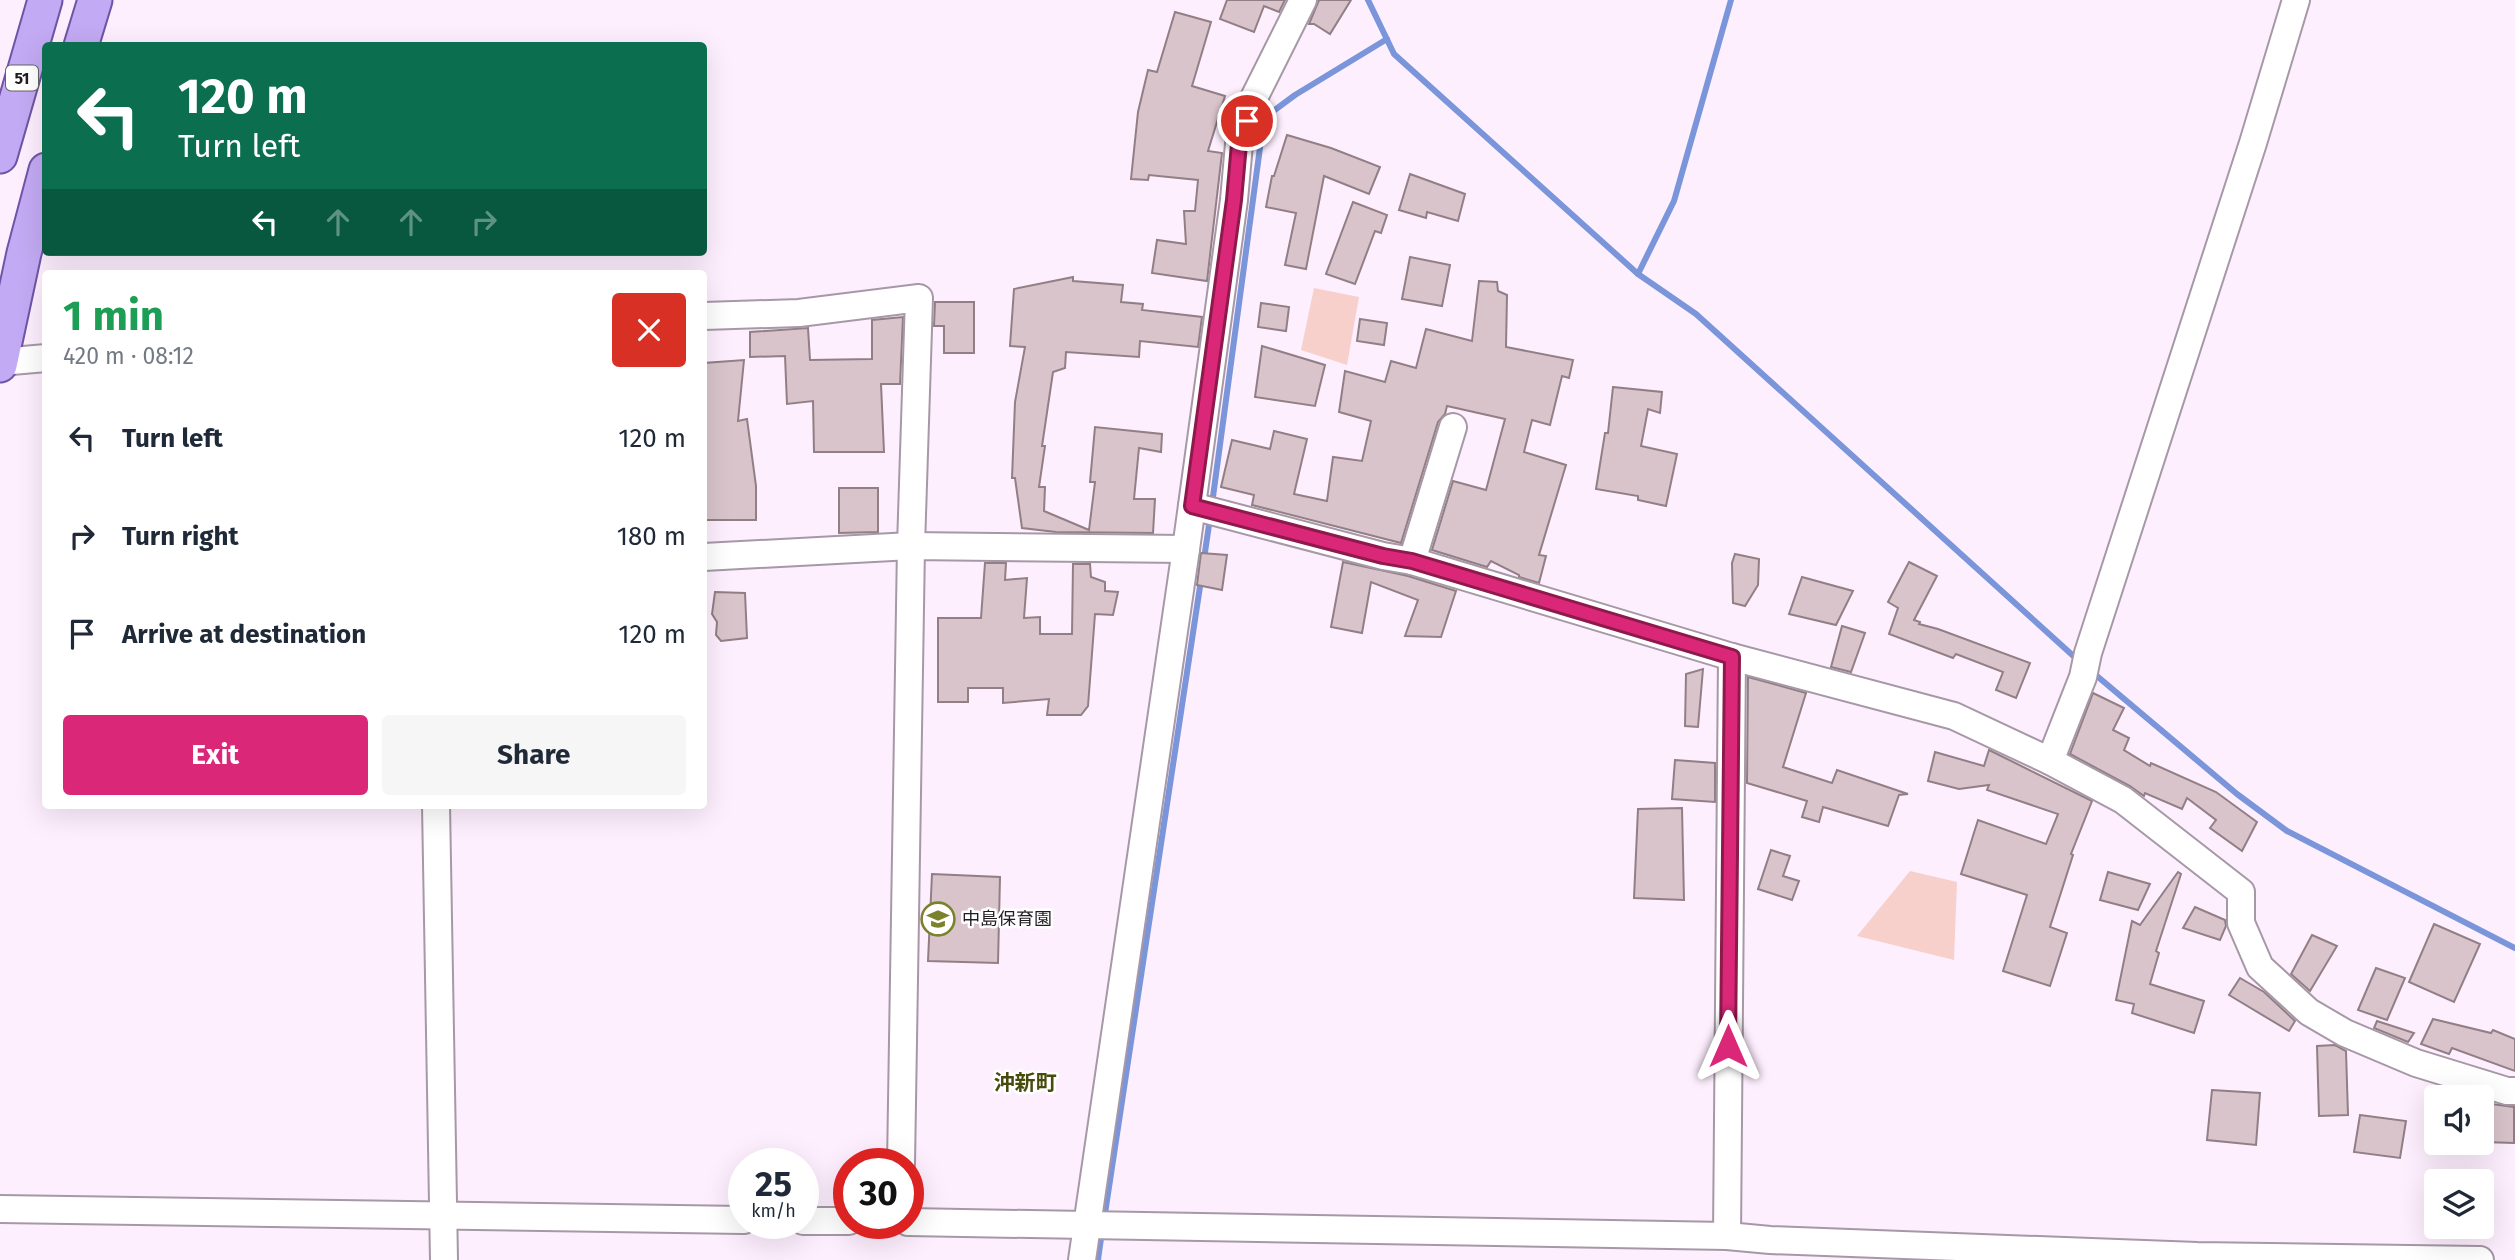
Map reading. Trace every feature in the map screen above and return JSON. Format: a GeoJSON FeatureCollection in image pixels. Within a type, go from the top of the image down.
{"type":"FeatureCollection","features":[{"type":"Feature","properties":{"kind":"main road","name":"51"},"geometry":{"type":"LineString","coordinates":[[0,156],[45,0]]}},
{"type":"Feature","properties":{"kind":"main road"},"geometry":{"type":"LineString","coordinates":[[82,42],[95,0]]}},
{"type":"Feature","properties":{"kind":"main road"},"geometry":{"type":"LineString","coordinates":[[0,363],[23,253],[42,184]]}},
{"type":"Feature","properties":{"kind":"street"},"geometry":{"type":"LineString","coordinates":[[1082,1260],[1186,549],[1234,200],[1239,144],[1254,98],[1303,0]]}},
{"type":"Feature","properties":{"kind":"street"},"geometry":{"type":"LineString","coordinates":[[2050,761],[2086,665],[2296,0]]}},
{"type":"Feature","properties":{"kind":"street"},"geometry":{"type":"LineString","coordinates":[[707,316],[799,313],[919,298],[911,545],[901,1148]]}},
{"type":"Feature","properties":{"kind":"street"},"geometry":{"type":"LineString","coordinates":[[0,363],[42,358]]}},
{"type":"Feature","properties":{"kind":"street"},"geometry":{"type":"LineString","coordinates":[[1412,561],[1453,427]]}},
{"type":"Feature","properties":{"kind":"street"},"geometry":{"type":"LineString","coordinates":[[1192,506],[1383,556],[1412,561],[1732,657],[1954,716],[2050,761],[2123,800],[2241,892],[2241,923],[2260,967],[2309,1012],[2345,1033],[2416,1063],[2507,1091],[2515,1091]]}},
{"type":"Feature","properties":{"kind":"street"},"geometry":{"type":"LineString","coordinates":[[707,557],[911,545],[1186,549]]}},
{"type":"Feature","properties":{"kind":"street"},"geometry":{"type":"LineString","coordinates":[[1727,1236],[1732,657]]}},
{"type":"Feature","properties":{"kind":"street"},"geometry":{"type":"LineString","coordinates":[[436,809],[444,1260]]}},
{"type":"Feature","properties":{"kind":"street"},"geometry":{"type":"LineString","coordinates":[[0,1209],[728,1220]]}},
{"type":"Feature","properties":{"kind":"street"},"geometry":{"type":"LineString","coordinates":[[924,1222],[1727,1236],[1770,1240],[2197,1256],[2480,1260]]}},
{"type":"Feature","properties":{"kind":"shaded area"},"geometry":{"type":"Polygon","coordinates":[[[1314,288],[1359,297],[1347,365],[1301,350],[1314,288]]]}},
{"type":"Feature","properties":{"kind":"shaded area"},"geometry":{"type":"Polygon","coordinates":[[[1910,871],[1957,882],[1954,960],[1857,936],[1910,871]]]}},
{"type":"Feature","properties":{"kind":"building"},"geometry":{"type":"Polygon","coordinates":[[[1227,0],[1285,0],[1279,12],[1264,6],[1254,32],[1220,19],[1227,0]]]}},
{"type":"Feature","properties":{"kind":"building"},"geometry":{"type":"Polygon","coordinates":[[[1319,0],[1351,0],[1330,34],[1314,24],[1309,24],[1319,0]]]}},
{"type":"Feature","properties":{"kind":"building"},"geometry":{"type":"Polygon","coordinates":[[[1175,12],[1211,22],[1192,86],[1225,96],[1208,151],[1222,153],[1207,281],[1152,273],[1157,240],[1186,244],[1184,211],[1195,211],[1198,180],[1149,175],[1148,180],[1131,179],[1138,112],[1148,70],[1157,72],[1175,12]]]}},
{"type":"Feature","properties":{"kind":"building"},"geometry":{"type":"Polygon","coordinates":[[[1287,135],[1380,167],[1369,194],[1324,176],[1306,269],[1285,265],[1296,213],[1266,207],[1272,176],[1287,135]]]}},
{"type":"Feature","properties":{"kind":"building"},"geometry":{"type":"Polygon","coordinates":[[[1410,174],[1465,194],[1458,221],[1427,212],[1426,218],[1399,210],[1410,174]]]}},
{"type":"Feature","properties":{"kind":"building"},"geometry":{"type":"Polygon","coordinates":[[[1353,202],[1387,215],[1381,233],[1375,231],[1355,284],[1326,274],[1353,202]]]}},
{"type":"Feature","properties":{"kind":"building"},"geometry":{"type":"Polygon","coordinates":[[[1410,257],[1450,265],[1442,306],[1402,299],[1410,257]]]}},
{"type":"Feature","properties":{"kind":"building"},"geometry":{"type":"Polygon","coordinates":[[[1073,277],[1073,281],[1123,285],[1121,302],[1143,304],[1142,310],[1202,317],[1198,347],[1140,341],[1139,357],[1066,352],[1065,368],[1053,372],[1039,487],[1045,487],[1044,511],[1089,530],[1095,482],[1090,482],[1095,427],[1162,434],[1161,452],[1139,448],[1134,499],[1155,499],[1153,533],[1056,532],[1022,528],[1015,478],[1012,478],[1015,402],[1025,347],[1010,346],[1014,289],[1073,277]]]}},
{"type":"Feature","properties":{"kind":"building"},"geometry":{"type":"Polygon","coordinates":[[[1479,281],[1497,282],[1498,291],[1507,295],[1506,347],[1573,360],[1569,378],[1562,376],[1550,425],[1532,420],[1524,452],[1566,465],[1539,555],[1546,556],[1539,583],[1519,577],[1491,561],[1487,567],[1432,550],[1453,481],[1486,490],[1505,419],[1447,406],[1445,414],[1438,422],[1401,543],[1252,505],[1254,495],[1221,487],[1232,440],[1270,449],[1274,431],[1307,439],[1294,494],[1327,501],[1333,457],[1362,461],[1371,421],[1339,412],[1345,371],[1385,382],[1391,361],[1416,368],[1426,329],[1472,341],[1479,281]]]}},
{"type":"Feature","properties":{"kind":"building"},"geometry":{"type":"Polygon","coordinates":[[[935,302],[974,302],[974,353],[944,353],[944,326],[934,326],[935,302]]]}},
{"type":"Feature","properties":{"kind":"building"},"geometry":{"type":"Polygon","coordinates":[[[1261,303],[1289,307],[1286,331],[1258,327],[1261,303]]]}},
{"type":"Feature","properties":{"kind":"building"},"geometry":{"type":"Polygon","coordinates":[[[903,317],[900,384],[881,384],[884,452],[814,452],[813,401],[787,404],[785,356],[750,357],[750,332],[808,328],[810,360],[872,359],[872,320],[903,317]]]}},
{"type":"Feature","properties":{"kind":"building"},"geometry":{"type":"Polygon","coordinates":[[[1360,319],[1387,323],[1384,345],[1357,341],[1360,319]]]}},
{"type":"Feature","properties":{"kind":"building"},"geometry":{"type":"Polygon","coordinates":[[[1262,346],[1325,365],[1315,406],[1255,397],[1262,346]]]}},
{"type":"Feature","properties":{"kind":"building"},"geometry":{"type":"Polygon","coordinates":[[[744,360],[738,421],[747,419],[756,486],[756,520],[707,520],[707,363],[744,360]]]}},
{"type":"Feature","properties":{"kind":"building"},"geometry":{"type":"Polygon","coordinates":[[[1613,387],[1662,392],[1660,413],[1648,409],[1641,446],[1677,454],[1666,506],[1638,500],[1638,496],[1596,489],[1605,433],[1608,433],[1613,387]]]}},
{"type":"Feature","properties":{"kind":"building"},"geometry":{"type":"Polygon","coordinates":[[[839,488],[878,488],[878,532],[839,533],[839,488]]]}},
{"type":"Feature","properties":{"kind":"building"},"geometry":{"type":"Polygon","coordinates":[[[1201,553],[1227,555],[1222,590],[1197,585],[1201,553]]]}},
{"type":"Feature","properties":{"kind":"building"},"geometry":{"type":"Polygon","coordinates":[[[1735,554],[1759,559],[1758,585],[1745,606],[1733,603],[1732,563],[1735,554]]]}},
{"type":"Feature","properties":{"kind":"building"},"geometry":{"type":"Polygon","coordinates":[[[1343,562],[1408,576],[1456,591],[1441,637],[1405,636],[1418,600],[1371,582],[1362,633],[1331,627],[1343,562]]]}},
{"type":"Feature","properties":{"kind":"building"},"geometry":{"type":"Polygon","coordinates":[[[1909,562],[1937,576],[1914,620],[2030,663],[2016,698],[1996,690],[2003,672],[1956,654],[1953,658],[1889,634],[1898,608],[1888,602],[1909,562]]]}},
{"type":"Feature","properties":{"kind":"building"},"geometry":{"type":"Polygon","coordinates":[[[985,563],[1006,563],[1005,580],[1027,578],[1024,618],[1040,617],[1040,634],[1072,634],[1073,564],[1090,564],[1091,577],[1105,582],[1105,591],[1118,592],[1113,615],[1095,614],[1088,706],[1081,715],[1047,715],[1049,699],[1003,703],[1003,688],[968,688],[968,702],[938,702],[938,618],[981,618],[985,563]]]}},
{"type":"Feature","properties":{"kind":"building"},"geometry":{"type":"Polygon","coordinates":[[[1802,577],[1853,591],[1836,625],[1789,614],[1802,577]]]}},
{"type":"Feature","properties":{"kind":"building"},"geometry":{"type":"Polygon","coordinates":[[[715,592],[745,593],[747,638],[721,641],[716,635],[717,622],[712,614],[715,592]]]}},
{"type":"Feature","properties":{"kind":"building"},"geometry":{"type":"Polygon","coordinates":[[[1842,626],[1865,633],[1851,672],[1831,667],[1842,626]]]}},
{"type":"Feature","properties":{"kind":"building"},"geometry":{"type":"Polygon","coordinates":[[[1703,669],[1698,727],[1685,726],[1686,674],[1703,669]]]}},
{"type":"Feature","properties":{"kind":"building"},"geometry":{"type":"Polygon","coordinates":[[[1748,677],[1806,693],[1783,767],[1832,783],[1837,770],[1908,794],[1899,795],[1888,826],[1823,807],[1819,822],[1802,817],[1807,801],[1747,783],[1748,677]]]}},
{"type":"Feature","properties":{"kind":"building"},"geometry":{"type":"Polygon","coordinates":[[[2093,693],[2124,708],[2113,730],[2129,738],[2124,750],[2150,766],[2151,763],[2216,792],[2257,822],[2242,851],[2210,828],[2216,820],[2187,798],[2182,809],[2145,793],[2144,796],[2070,754],[2093,693]]]}},
{"type":"Feature","properties":{"kind":"building"},"geometry":{"type":"Polygon","coordinates":[[[1989,750],[2092,801],[2071,854],[2073,855],[2050,927],[2067,933],[2050,986],[2003,971],[2027,895],[1961,874],[1978,820],[2046,844],[2058,814],[1987,790],[1989,785],[1959,789],[1928,781],[1935,752],[1984,766],[1989,750]]]}},
{"type":"Feature","properties":{"kind":"building"},"geometry":{"type":"Polygon","coordinates":[[[1675,760],[1715,763],[1715,802],[1672,799],[1675,760]]]}},
{"type":"Feature","properties":{"kind":"building"},"geometry":{"type":"Polygon","coordinates":[[[1682,808],[1684,900],[1634,898],[1638,809],[1682,808]]]}},
{"type":"Feature","properties":{"kind":"building"},"geometry":{"type":"Polygon","coordinates":[[[1771,850],[1790,856],[1783,876],[1799,881],[1792,900],[1758,889],[1771,850]]]}},
{"type":"Feature","properties":{"kind":"building"},"geometry":{"type":"Polygon","coordinates":[[[2108,872],[2150,884],[2138,910],[2100,900],[2108,872]]]}},
{"type":"Feature","properties":{"kind":"building"},"geometry":{"type":"Polygon","coordinates":[[[2178,872],[2181,874],[2156,951],[2159,953],[2150,984],[2204,1001],[2194,1033],[2132,1013],[2134,1004],[2116,1000],[2132,921],[2140,925],[2178,872]]]}},
{"type":"Feature","properties":{"kind":"building"},"geometry":{"type":"Polygon","coordinates":[[[932,874],[1000,877],[998,963],[928,961],[932,874]]]}},
{"type":"Feature","properties":{"kind":"building"},"geometry":{"type":"Polygon","coordinates":[[[2195,907],[2225,920],[2226,926],[2220,940],[2183,928],[2195,907]]]}},
{"type":"Feature","properties":{"kind":"building"},"geometry":{"type":"Polygon","coordinates":[[[2434,924],[2480,944],[2454,1002],[2409,982],[2434,924]]]}},
{"type":"Feature","properties":{"kind":"building"},"geometry":{"type":"Polygon","coordinates":[[[2312,935],[2337,946],[2310,991],[2291,974],[2312,935]]]}},
{"type":"Feature","properties":{"kind":"building"},"geometry":{"type":"Polygon","coordinates":[[[2376,968],[2405,978],[2387,1020],[2358,1010],[2376,968]]]}},
{"type":"Feature","properties":{"kind":"building"},"geometry":{"type":"Polygon","coordinates":[[[2240,978],[2264,992],[2295,1021],[2289,1031],[2229,995],[2240,978]]]}},
{"type":"Feature","properties":{"kind":"building"},"geometry":{"type":"Polygon","coordinates":[[[2433,1019],[2491,1033],[2493,1030],[2515,1039],[2515,1071],[2452,1048],[2449,1054],[2421,1044],[2433,1019]]]}},
{"type":"Feature","properties":{"kind":"building"},"geometry":{"type":"Polygon","coordinates":[[[2377,1021],[2414,1033],[2408,1042],[2374,1028],[2377,1021]]]}},
{"type":"Feature","properties":{"kind":"building"},"geometry":{"type":"Polygon","coordinates":[[[2335,1045],[2346,1051],[2348,1115],[2319,1116],[2317,1046],[2335,1045]]]}},
{"type":"Feature","properties":{"kind":"building"},"geometry":{"type":"Polygon","coordinates":[[[2212,1090],[2260,1093],[2256,1145],[2207,1140],[2212,1090]]]}},
{"type":"Feature","properties":{"kind":"building"},"geometry":{"type":"Polygon","coordinates":[[[2494,1104],[2514,1107],[2514,1143],[2494,1142],[2494,1104]]]}},
{"type":"Feature","properties":{"kind":"building"},"geometry":{"type":"Polygon","coordinates":[[[2360,1115],[2406,1121],[2400,1158],[2354,1152],[2360,1115]]]}},
{"type":"Feature","properties":{"kind":"waterway"},"geometry":{"type":"LineString","coordinates":[[1368,0],[1394,54],[1638,274],[1696,314],[2080,662]]}},
{"type":"Feature","properties":{"kind":"waterway"},"geometry":{"type":"LineString","coordinates":[[1638,274],[1674,201],[1731,0]]}},
{"type":"Feature","properties":{"kind":"waterway"},"geometry":{"type":"LineString","coordinates":[[1212,504],[1264,118],[1295,95],[1387,39]]}},
{"type":"Feature","properties":{"kind":"waterway"},"geometry":{"type":"LineString","coordinates":[[1204,559],[1210,518]]}},
{"type":"Feature","properties":{"kind":"waterway"},"geometry":{"type":"LineString","coordinates":[[1104,1220],[1201,580]]}},
{"type":"Feature","properties":{"kind":"waterway"},"geometry":{"type":"LineString","coordinates":[[2091,671],[2237,794],[2287,831],[2515,948]]}},
{"type":"Feature","properties":{"kind":"waterway"},"geometry":{"type":"LineString","coordinates":[[1098,1260],[1102,1231]]}},
{"type":"Feature","properties":{"kind":"place","name":"中島保育園"},"geometry":{"type":"Point","coordinates":[938,919]}},
{"type":"Feature","properties":{"kind":"district","name":"沖新町"},"geometry":{"type":"Point","coordinates":[1025,1083]}},
{"type":"Feature","properties":{"kind":"route"},"geometry":{"type":"LineString","coordinates":[[1247,121],[1239,144],[1234,200],[1192,506],[1383,556],[1412,561],[1732,657],[1728,1046]]}}]}
